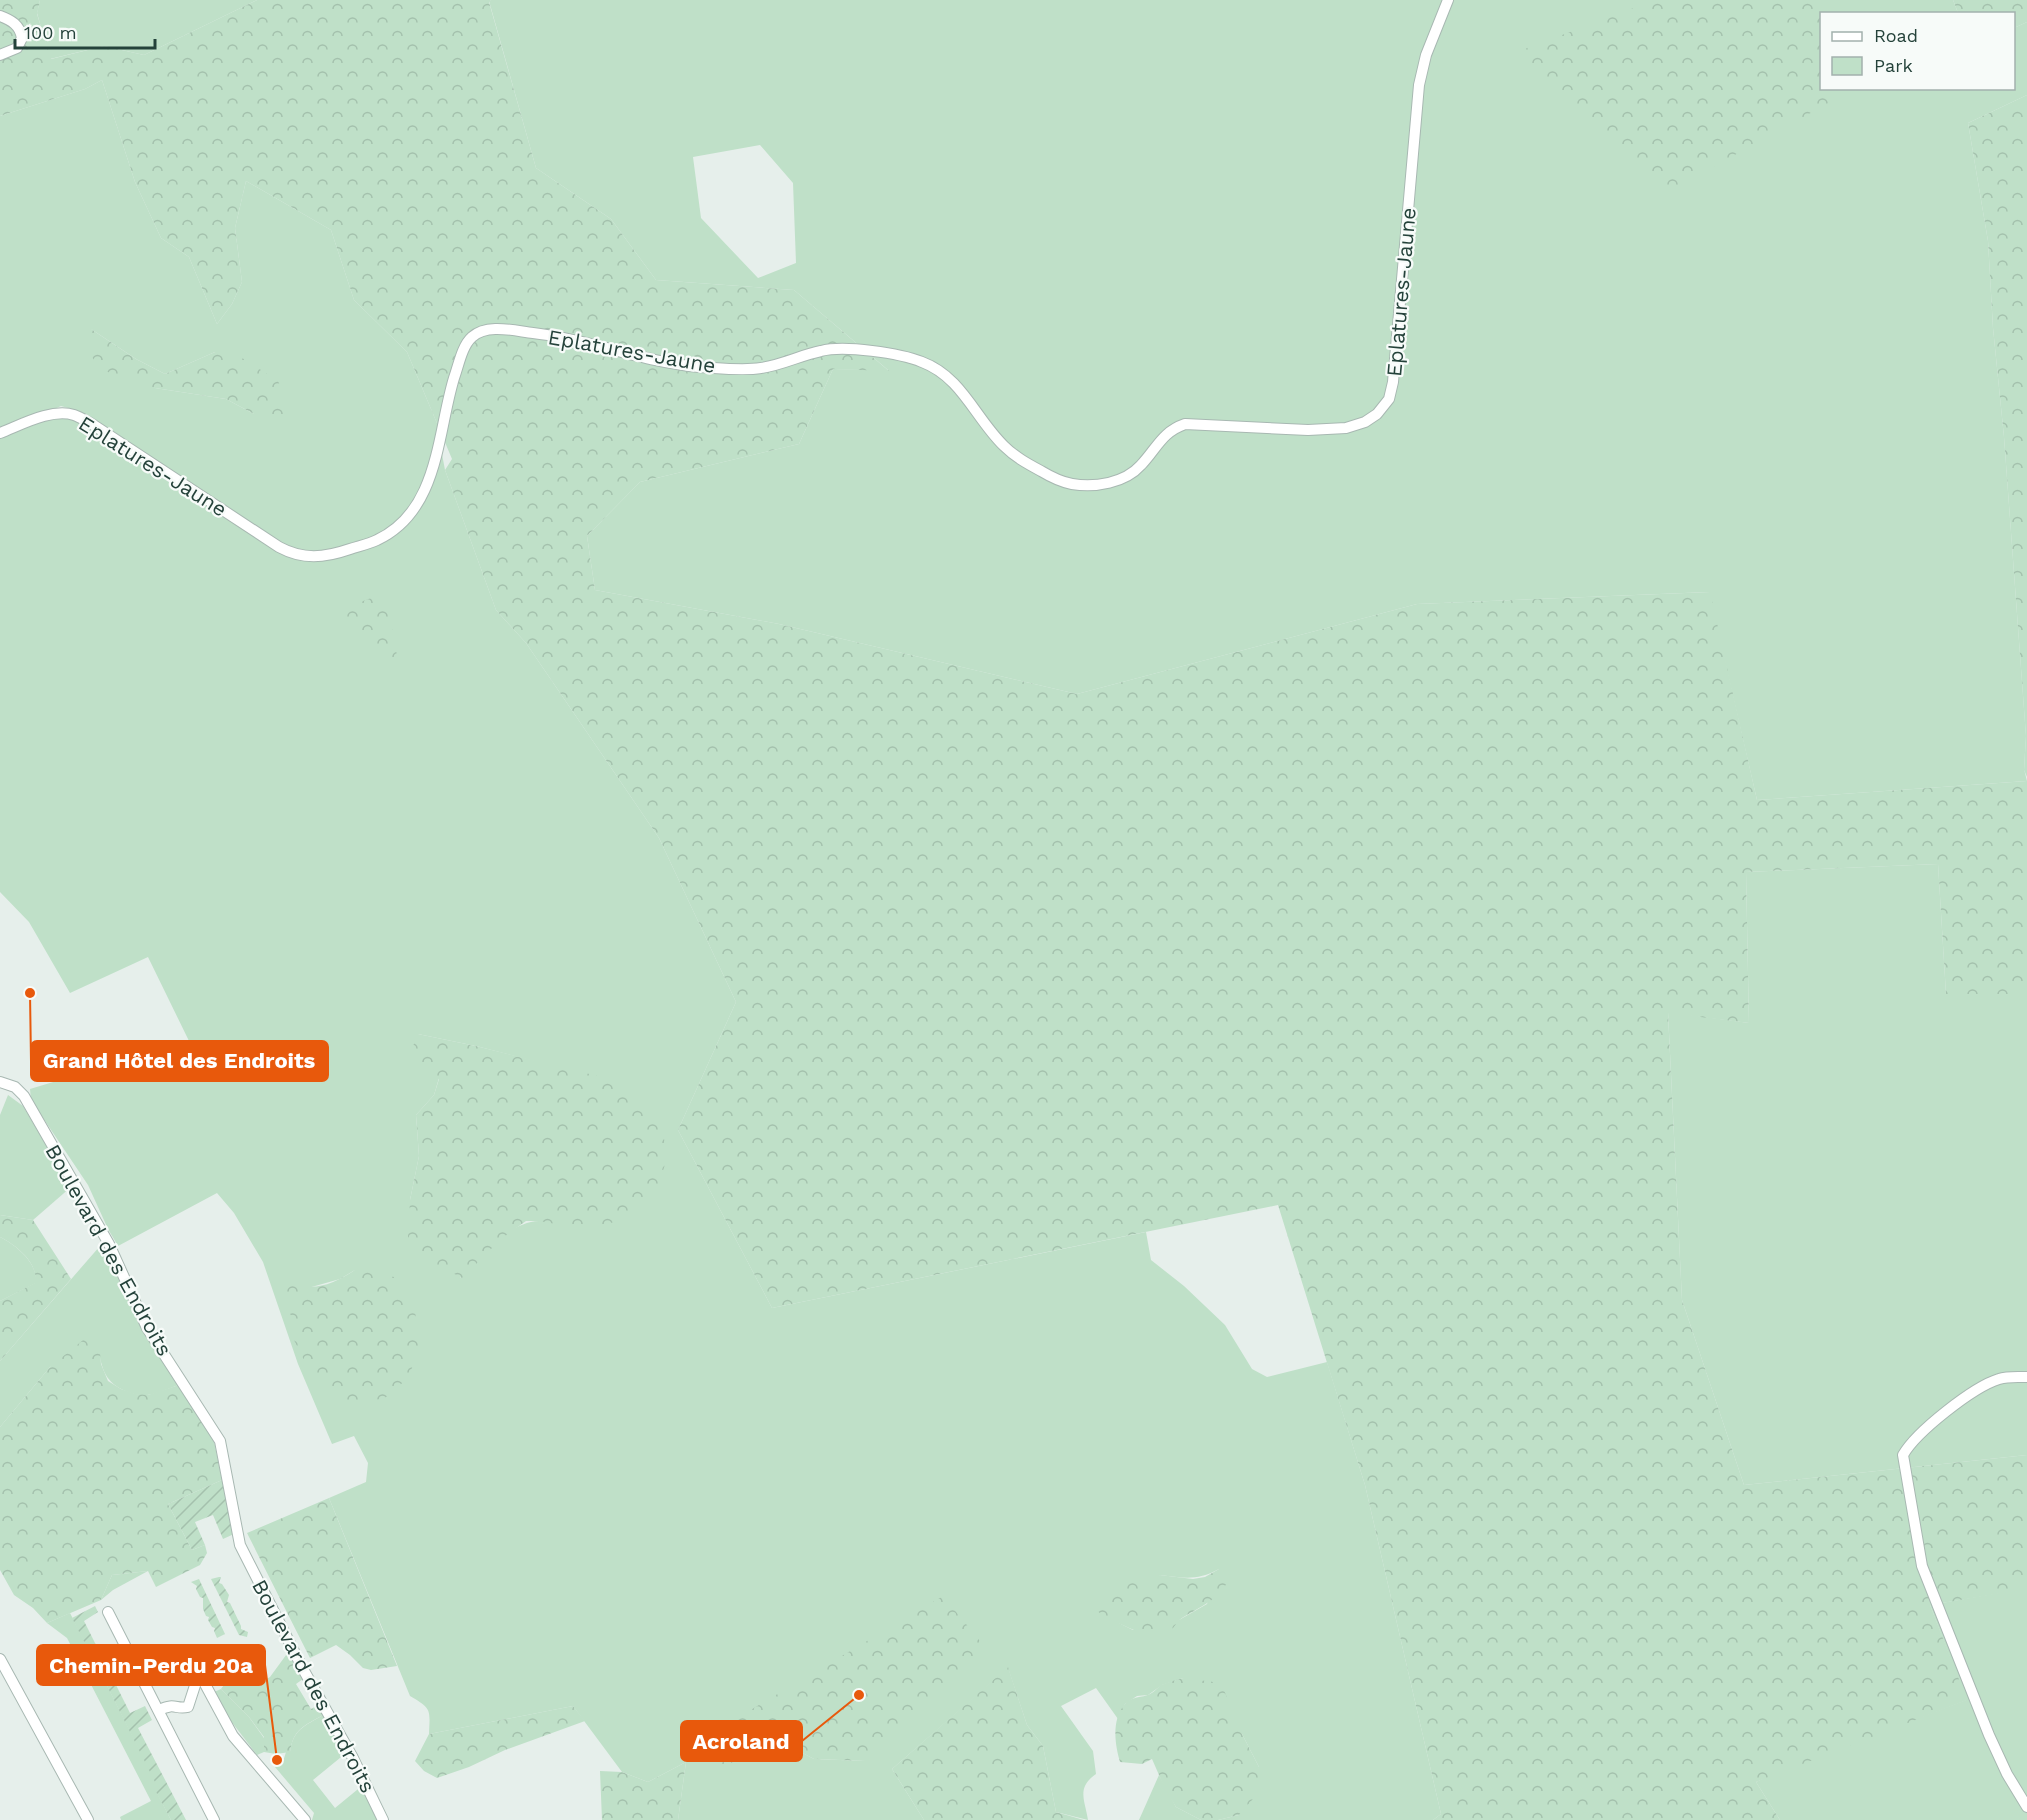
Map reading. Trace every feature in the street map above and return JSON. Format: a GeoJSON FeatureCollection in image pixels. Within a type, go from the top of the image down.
{"type":"FeatureCollection","features":[{"type":"Feature","properties":{"kind":"street","name":"Eplatures-Jaune"},"geometry":{"type":"LineString","coordinates":[[0,434],[53,414],[74,415],[92,424],[279,547],[310,558],[376,541],[392,531],[415,507],[431,476],[447,402],[462,353],[470,339],[478,332],[495,329],[556,335],[620,352],[697,367],[758,369],[824,350],[845,349],[905,356],[925,363],[956,385],[1002,445],[1020,460],[1054,479],[1072,484],[1112,482],[1128,476],[1140,467],[1172,428],[1185,424],[1308,430],[1346,428],[1365,422],[1377,414],[1389,399],[1393,382],[1419,85],[1426,55],[1448,0]]}},
{"type":"Feature","properties":{"kind":"street"},"geometry":{"type":"LineString","coordinates":[[0,16],[14,23],[21,32],[22,38],[17,48],[0,55]]}},
{"type":"Feature","properties":{"kind":"street","name":"Boulevard des Endroits"},"geometry":{"type":"LineString","coordinates":[[0,1082],[15,1087],[24,1096],[109,1244],[147,1328],[220,1441],[240,1545],[303,1669],[353,1758],[383,1820]]}},
{"type":"Feature","properties":{"kind":"street"},"geometry":{"type":"LineString","coordinates":[[2027,1377],[1999,1379],[1976,1390],[1923,1431],[1903,1455],[1922,1566],[1989,1735],[2007,1774],[2027,1807]]}},
{"type":"Feature","properties":{"kind":"street"},"geometry":{"type":"LineString","coordinates":[[108,1612],[214,1820]]}},
{"type":"Feature","properties":{"kind":"street"},"geometry":{"type":"LineString","coordinates":[[0,1659],[88,1820]]}},
{"type":"Feature","properties":{"kind":"street"},"geometry":{"type":"LineString","coordinates":[[159,1710],[169,1705],[188,1707],[199,1673],[233,1736],[305,1820]]}},
{"type":"Feature","properties":{"kind":"green space"},"geometry":{"type":"Polygon","coordinates":[[[0,0],[40,0],[37,14],[51,59],[104,46],[144,55],[257,0],[491,0],[489,2],[536,168],[611,219],[656,280],[794,290],[889,371],[833,369],[799,444],[640,482],[587,536],[595,590],[779,624],[1077,694],[1417,604],[1710,592],[1757,800],[2027,781],[2027,994],[1946,994],[1938,864],[1746,872],[1749,1023],[1668,1013],[1682,1300],[1744,1485],[2027,1455],[2027,1589],[1930,1605],[1967,1700],[1756,1782],[1780,1820],[1433,1820],[1441,1814],[1365,1485],[1278,1205],[772,1308],[678,1130],[736,1002],[659,838],[526,643],[496,610],[445,470],[452,459],[407,352],[354,300],[331,230],[246,181],[235,228],[242,282],[232,304],[217,324],[189,257],[161,238],[135,182],[102,80],[85,89],[0,116],[0,0]]]}},
{"type":"Feature","properties":{"kind":"green space"},"geometry":{"type":"Polygon","coordinates":[[[40,0],[257,0],[144,55],[104,46],[50,59],[37,13],[40,0]]]}},
{"type":"Feature","properties":{"kind":"green space"},"geometry":{"type":"Polygon","coordinates":[[[491,0],[1953,0],[1958,12],[1820,12],[1820,90],[2015,90],[2015,28],[2027,22],[2027,95],[1968,123],[1988,241],[2026,736],[2024,769],[2027,781],[1757,800],[1709,592],[1417,604],[1077,694],[779,624],[595,590],[587,536],[640,482],[799,444],[833,369],[888,370],[794,290],[656,280],[611,219],[536,168],[489,1],[491,0]],[[760,145],[693,157],[701,218],[758,278],[796,263],[793,183],[760,145]]]}},
{"type":"Feature","properties":{"kind":"green space"},"geometry":{"type":"Polygon","coordinates":[[[1655,0],[1823,0],[1833,12],[1820,12],[1820,90],[1852,90],[1673,189],[1588,127],[1511,54],[1655,0]]]}},
{"type":"Feature","properties":{"kind":"green space"},"geometry":{"type":"Polygon","coordinates":[[[1953,0],[2027,0],[2027,22],[2015,28],[2015,12],[1958,12],[1953,0]]]}},
{"type":"Feature","properties":{"kind":"green space"},"geometry":{"type":"Polygon","coordinates":[[[102,80],[135,182],[161,238],[189,257],[217,324],[232,304],[242,282],[235,228],[246,181],[331,230],[354,300],[407,352],[439,428],[424,486],[411,507],[393,525],[375,538],[336,549],[310,553],[287,547],[68,408],[61,406],[0,430],[0,116],[85,89],[102,80]],[[91,329],[155,388],[226,399],[254,414],[215,352],[165,374],[136,359],[91,329]]]}},
{"type":"Feature","properties":{"kind":"green space"},"geometry":{"type":"Polygon","coordinates":[[[2027,95],[2027,777],[2024,770],[2026,736],[1988,241],[1968,123],[2027,95]]]}},
{"type":"Feature","properties":{"kind":"green space"},"geometry":{"type":"Polygon","coordinates":[[[91,329],[136,359],[165,374],[215,352],[239,356],[278,381],[293,416],[275,417],[254,414],[226,399],[155,388],[101,369],[92,357],[91,329]]]}},
{"type":"Feature","properties":{"kind":"green space"},"geometry":{"type":"Polygon","coordinates":[[[59,416],[72,418],[312,561],[402,527],[441,449],[445,470],[496,610],[526,643],[659,838],[736,1002],[678,1130],[772,1308],[1146,1232],[1151,1260],[1184,1286],[1225,1325],[1252,1369],[1267,1377],[1327,1362],[1365,1485],[1441,1814],[1433,1820],[1218,1820],[1239,1815],[1259,1767],[1242,1734],[1183,1678],[1162,1685],[1148,1695],[1137,1696],[1125,1704],[1118,1719],[1096,1688],[1061,1706],[1093,1751],[1096,1774],[1086,1784],[1083,1795],[1088,1820],[1056,1812],[1043,1746],[1027,1725],[1008,1668],[892,1769],[924,1820],[678,1820],[686,1762],[648,1782],[622,1772],[573,1706],[429,1734],[428,1710],[410,1696],[329,1498],[366,1482],[368,1463],[354,1436],[332,1444],[298,1364],[263,1262],[234,1213],[217,1193],[118,1246],[88,1185],[31,1100],[30,1089],[189,1041],[148,957],[70,993],[29,922],[0,892],[0,437],[59,416]],[[418,1034],[439,1078],[434,1095],[416,1115],[419,1156],[410,1200],[461,1278],[506,1234],[517,1227],[539,1221],[545,1064],[418,1034]],[[355,1270],[340,1279],[308,1288],[292,1318],[292,1336],[355,1270]],[[1219,1569],[1190,1578],[1160,1575],[1115,1621],[1133,1630],[1179,1620],[1207,1604],[1219,1569]],[[784,1743],[814,1759],[866,1761],[784,1743]]]}},
{"type":"Feature","properties":{"kind":"green space"},"geometry":{"type":"Polygon","coordinates":[[[371,598],[388,607],[398,661],[382,655],[368,640],[349,631],[345,616],[358,603],[371,598]]]}},
{"type":"Feature","properties":{"kind":"green space"},"geometry":{"type":"Polygon","coordinates":[[[1938,864],[1946,994],[2027,994],[2027,1455],[1744,1485],[1682,1300],[1668,1012],[1749,1023],[1746,872],[1938,864]]]}},
{"type":"Feature","properties":{"kind":"green space"},"geometry":{"type":"Polygon","coordinates":[[[418,1034],[622,1082],[661,1119],[667,1158],[655,1196],[628,1219],[584,1229],[526,1221],[501,1239],[462,1278],[426,1259],[408,1237],[410,1200],[419,1156],[416,1115],[434,1095],[439,1079],[414,1064],[411,1051],[418,1034]]]}},
{"type":"Feature","properties":{"kind":"green space"},"geometry":{"type":"Polygon","coordinates":[[[8,1095],[23,1106],[71,1187],[33,1220],[0,1215],[0,1115],[8,1095]]]}},
{"type":"Feature","properties":{"kind":"green space"},"geometry":{"type":"Polygon","coordinates":[[[0,1215],[33,1220],[71,1279],[0,1361],[0,1301],[35,1283],[35,1276],[25,1256],[0,1237],[0,1215]]]}},
{"type":"Feature","properties":{"kind":"green space"},"geometry":{"type":"Polygon","coordinates":[[[0,1237],[25,1255],[33,1268],[36,1283],[0,1301],[0,1237]]]}},
{"type":"Feature","properties":{"kind":"green space"},"geometry":{"type":"Polygon","coordinates":[[[100,1246],[179,1385],[144,1395],[120,1388],[106,1375],[98,1347],[50,1367],[0,1427],[0,1361],[100,1246]]]}},
{"type":"Feature","properties":{"kind":"green space"},"geometry":{"type":"Polygon","coordinates":[[[355,1270],[378,1272],[397,1278],[415,1309],[419,1352],[407,1379],[385,1398],[358,1404],[335,1395],[316,1378],[292,1336],[292,1318],[282,1295],[292,1284],[309,1287],[325,1285],[355,1270]]]}},
{"type":"Feature","properties":{"kind":"green space"},"geometry":{"type":"Polygon","coordinates":[[[93,1332],[99,1342],[101,1364],[108,1381],[121,1389],[148,1395],[179,1385],[214,1441],[222,1480],[168,1504],[192,1550],[205,1545],[207,1553],[200,1565],[156,1587],[148,1571],[112,1575],[101,1600],[47,1623],[33,1608],[14,1595],[0,1570],[0,1427],[50,1367],[93,1332]]]}},
{"type":"Feature","properties":{"kind":"green space"},"geometry":{"type":"Polygon","coordinates":[[[222,1480],[234,1534],[223,1539],[213,1515],[195,1522],[205,1545],[192,1550],[168,1504],[222,1480]]]}},
{"type":"Feature","properties":{"kind":"green space"},"geometry":{"type":"Polygon","coordinates":[[[329,1498],[397,1666],[371,1670],[363,1668],[336,1645],[310,1658],[247,1533],[329,1498]]]}},
{"type":"Feature","properties":{"kind":"green space"},"geometry":{"type":"Polygon","coordinates":[[[1219,1569],[1226,1574],[1228,1581],[1224,1588],[1208,1602],[1180,1619],[1173,1628],[1159,1633],[1139,1632],[1106,1620],[1096,1609],[1122,1585],[1160,1575],[1193,1579],[1205,1577],[1219,1569]]]}},
{"type":"Feature","properties":{"kind":"green space"},"geometry":{"type":"Polygon","coordinates":[[[148,1571],[113,1590],[101,1600],[112,1575],[148,1571]]]}},
{"type":"Feature","properties":{"kind":"green space"},"geometry":{"type":"Polygon","coordinates":[[[221,1577],[219,1583],[229,1595],[227,1602],[230,1603],[241,1629],[248,1632],[247,1637],[239,1635],[211,1579],[221,1577]]]}},
{"type":"Feature","properties":{"kind":"green space"},"geometry":{"type":"Polygon","coordinates":[[[199,1579],[225,1634],[217,1638],[215,1628],[212,1627],[203,1609],[203,1598],[196,1589],[197,1586],[191,1582],[199,1579]]]}},
{"type":"Feature","properties":{"kind":"green space"},"geometry":{"type":"Polygon","coordinates":[[[2027,1588],[2027,1820],[1780,1820],[1756,1782],[1966,1700],[1930,1605],[2027,1588]]]}},
{"type":"Feature","properties":{"kind":"green space"},"geometry":{"type":"Polygon","coordinates":[[[943,1596],[989,1652],[866,1761],[814,1759],[783,1743],[723,1766],[705,1737],[943,1596]]]}},
{"type":"Feature","properties":{"kind":"green space"},"geometry":{"type":"Polygon","coordinates":[[[95,1606],[98,1612],[84,1621],[102,1657],[94,1661],[72,1618],[95,1606]]]}},
{"type":"Feature","properties":{"kind":"green space"},"geometry":{"type":"Polygon","coordinates":[[[70,1613],[159,1788],[156,1791],[171,1820],[121,1820],[120,1817],[151,1801],[67,1638],[47,1623],[70,1613]]]}},
{"type":"Feature","properties":{"kind":"green space"},"geometry":{"type":"Polygon","coordinates":[[[289,1651],[303,1679],[296,1684],[311,1709],[318,1705],[323,1715],[300,1729],[294,1738],[290,1752],[276,1754],[264,1752],[264,1737],[249,1717],[221,1689],[226,1682],[263,1681],[270,1677],[289,1651]]]}},
{"type":"Feature","properties":{"kind":"green space"},"geometry":{"type":"Polygon","coordinates":[[[1008,1667],[1027,1725],[1043,1746],[1056,1812],[1084,1820],[924,1820],[892,1769],[1008,1667]]]}},
{"type":"Feature","properties":{"kind":"green space"},"geometry":{"type":"Polygon","coordinates":[[[112,1677],[130,1713],[145,1706],[152,1720],[138,1728],[186,1820],[171,1820],[155,1790],[158,1788],[104,1680],[112,1677]]]}},
{"type":"Feature","properties":{"kind":"green space"},"geometry":{"type":"Polygon","coordinates":[[[1183,1678],[1221,1683],[1242,1734],[1259,1767],[1258,1793],[1239,1815],[1218,1820],[1201,1820],[1176,1807],[1152,1759],[1142,1764],[1120,1762],[1116,1725],[1125,1704],[1130,1700],[1150,1694],[1161,1685],[1183,1678]]]}},
{"type":"Feature","properties":{"kind":"green space"},"geometry":{"type":"Polygon","coordinates":[[[221,1689],[249,1717],[264,1738],[264,1752],[257,1755],[231,1721],[214,1692],[221,1689]]]}},
{"type":"Feature","properties":{"kind":"green space"},"geometry":{"type":"Polygon","coordinates":[[[573,1706],[585,1721],[505,1750],[469,1767],[437,1778],[424,1771],[415,1761],[429,1734],[573,1706]]]}},
{"type":"Feature","properties":{"kind":"green space"},"geometry":{"type":"Polygon","coordinates":[[[323,1715],[346,1753],[313,1780],[335,1808],[363,1785],[379,1820],[312,1820],[314,1813],[275,1767],[282,1765],[286,1752],[290,1752],[297,1733],[305,1725],[323,1715]]]}},
{"type":"Feature","properties":{"kind":"green space"},"geometry":{"type":"Polygon","coordinates":[[[686,1762],[678,1820],[602,1820],[600,1771],[622,1772],[648,1782],[686,1762]]]}},
{"type":"Feature","properties":{"kind":"green space"},"geometry":{"type":"Polygon","coordinates":[[[1159,1775],[1176,1807],[1201,1820],[1139,1820],[1159,1775]]]}},
{"type":"Feature","properties":{"kind":"place","name":"Grand Hôtel des Endroits"},"geometry":{"type":"Point","coordinates":[30,993]}},
{"type":"Feature","properties":{"kind":"place","name":"Acroland"},"geometry":{"type":"Point","coordinates":[859,1695]}},
{"type":"Feature","properties":{"kind":"place","name":"Chemin-Perdu 20a"},"geometry":{"type":"Point","coordinates":[277,1760]}}]}
